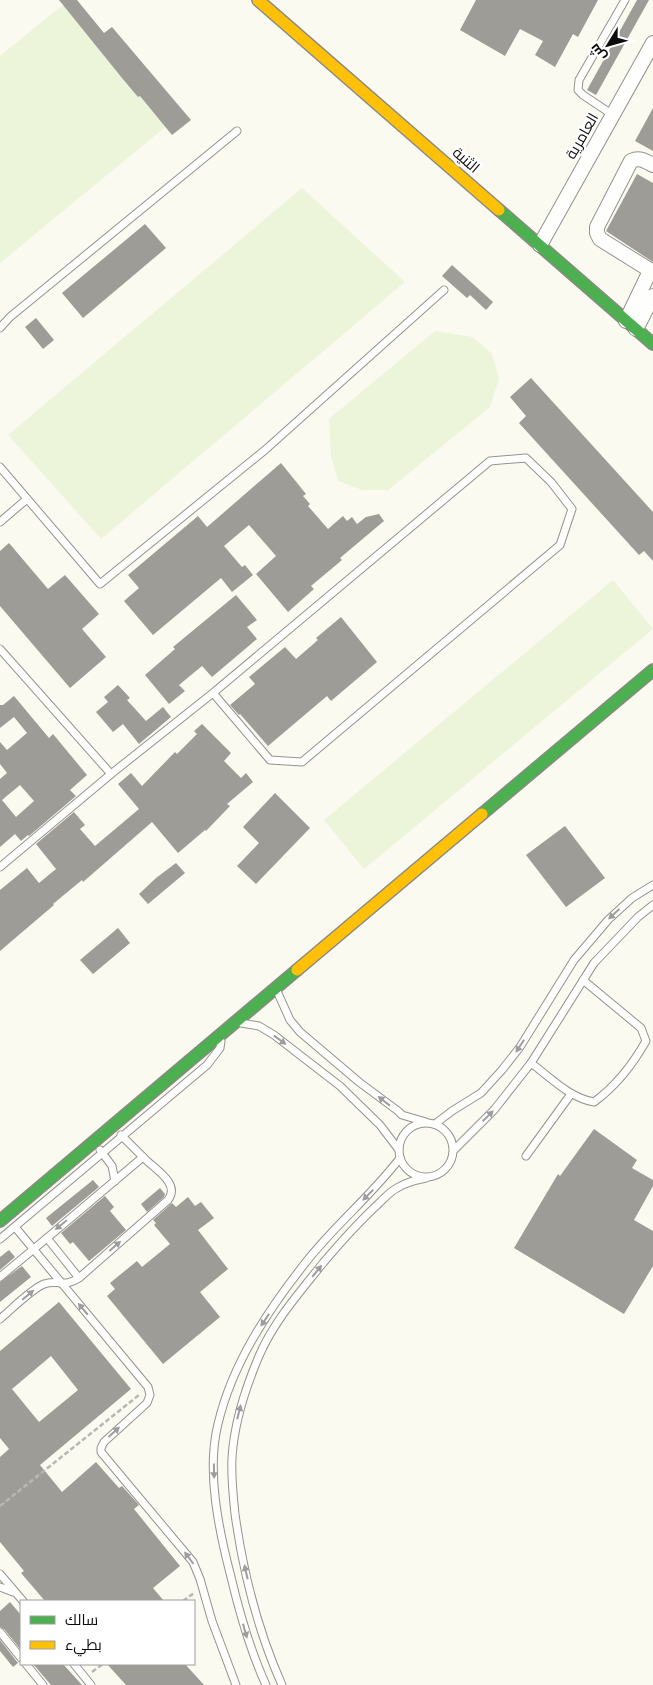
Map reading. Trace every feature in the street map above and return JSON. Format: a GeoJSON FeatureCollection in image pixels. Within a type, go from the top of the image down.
{"type":"FeatureCollection","features":[{"type":"Feature","properties":{"kind":"street","name":"الثنية"},"geometry":{"type":"LineString","coordinates":[[258,0],[653,344]]}},
{"type":"Feature","properties":{"kind":"street","name":"العامرية"},"geometry":{"type":"LineString","coordinates":[[540,245],[612,115],[652,48]]}},
{"type":"Feature","properties":{"kind":"street"},"geometry":{"type":"LineString","coordinates":[[631,325],[652,272],[600,239],[597,227],[631,161],[636,158],[642,159],[653,165]]}},
{"type":"Feature","properties":{"kind":"street"},"geometry":{"type":"LineString","coordinates":[[631,325],[653,296]]}},
{"type":"Feature","properties":{"kind":"street"},"geometry":{"type":"LineString","coordinates":[[0,1221],[221,1037],[276,988],[653,670]]}},
{"type":"Feature","properties":{"kind":"lane"},"geometry":{"type":"LineString","coordinates":[[612,115],[583,95],[578,90],[578,84],[625,0]]}},
{"type":"Feature","properties":{"kind":"lane"},"geometry":{"type":"LineString","coordinates":[[0,328],[10,317],[237,131]]}},
{"type":"Feature","properties":{"kind":"lane"},"geometry":{"type":"LineString","coordinates":[[0,467],[100,584],[265,450],[444,290]]}},
{"type":"Feature","properties":{"kind":"lane"},"geometry":{"type":"LineString","coordinates":[[0,867],[111,774],[213,693],[490,461],[526,458],[551,482],[572,509],[560,545],[302,762],[270,760],[213,693]]}},
{"type":"Feature","properties":{"kind":"lane"},"geometry":{"type":"LineString","coordinates":[[0,522],[27,499]]}},
{"type":"Feature","properties":{"kind":"lane"},"geometry":{"type":"LineString","coordinates":[[1,653],[111,774]]}},
{"type":"Feature","properties":{"kind":"lane"},"geometry":{"type":"LineString","coordinates":[[435,1124],[481,1093],[492,1082],[520,1046],[574,960],[608,920],[632,898],[653,885]]}},
{"type":"Feature","properties":{"kind":"lane"},"geometry":{"type":"LineString","coordinates":[[454,1150],[494,1110],[531,1063],[594,963],[638,917],[653,905]]}},
{"type":"Feature","properties":{"kind":"lane"},"geometry":{"type":"LineString","coordinates":[[531,1063],[571,1094],[583,1100],[594,1102],[608,1092],[639,1054],[646,1041],[641,1028],[583,980]]}},
{"type":"Feature","properties":{"kind":"lane"},"geometry":{"type":"LineString","coordinates":[[276,988],[290,1020],[300,1032],[359,1082],[402,1115],[443,1128],[449,1134],[454,1150],[448,1167],[442,1173],[435,1177],[406,1183],[395,1189],[347,1234],[272,1331],[260,1355],[239,1410],[233,1443],[231,1473],[238,1533],[260,1626],[282,1685]]}},
{"type":"Feature","properties":{"kind":"lane"},"geometry":{"type":"LineString","coordinates":[[236,1023],[259,1026],[294,1050],[340,1086],[366,1110],[399,1150]]}},
{"type":"Feature","properties":{"kind":"lane"},"geometry":{"type":"LineString","coordinates":[[0,1239],[212,1060],[220,1048],[221,1037]]}},
{"type":"Feature","properties":{"kind":"lane"},"geometry":{"type":"LineString","coordinates":[[526,1156],[571,1094]]}},
{"type":"Feature","properties":{"kind":"lane"},"geometry":{"type":"LineString","coordinates":[[426,1122],[410,1128],[404,1134],[400,1141],[399,1150],[404,1166],[410,1172],[426,1178]]}},
{"type":"Feature","properties":{"kind":"lane"},"geometry":{"type":"LineString","coordinates":[[0,1319],[40,1286],[53,1282],[61,1284],[72,1282],[78,1278],[171,1197],[172,1188],[170,1184],[122,1137],[114,1125]]}},
{"type":"Feature","properties":{"kind":"lane"},"geometry":{"type":"LineString","coordinates":[[93,1142],[112,1166],[115,1182]]}},
{"type":"Feature","properties":{"kind":"lane"},"geometry":{"type":"LineString","coordinates":[[0,1277],[143,1157]]}},
{"type":"Feature","properties":{"kind":"lane"},"geometry":{"type":"LineString","coordinates":[[266,1685],[246,1637],[220,1532],[214,1468],[217,1424],[229,1388],[251,1341],[274,1306],[334,1228],[386,1176],[400,1158]]}},
{"type":"Feature","properties":{"kind":"lane"},"geometry":{"type":"LineString","coordinates":[[15,1227],[148,1388],[150,1395],[147,1403],[104,1442],[101,1452],[193,1562],[212,1621],[236,1685]]}},
{"type":"Feature","properties":{"kind":"lane"},"geometry":{"type":"LineString","coordinates":[[47,1238],[78,1278]]}},
{"type":"Feature","properties":{"kind":"lane"},"geometry":{"type":"LineString","coordinates":[[0,1574],[22,1600]]}},
{"type":"Feature","properties":{"kind":"lane"},"geometry":{"type":"LineString","coordinates":[[0,1587],[16,1593]]}},
{"type":"Feature","properties":{"kind":"lane"},"geometry":{"type":"LineString","coordinates":[[0,1632],[20,1657]]}},
{"type":"Feature","properties":{"kind":"lane"},"geometry":{"type":"LineString","coordinates":[[27,1665],[44,1685]]}},
{"type":"Feature","properties":{"kind":"lane"},"geometry":{"type":"LineString","coordinates":[[75,1665],[91,1685]]}},
{"type":"Feature","properties":{"kind":"path"},"geometry":{"type":"LineString","coordinates":[[0,1506],[148,1388]]}},
{"type":"Feature","properties":{"kind":"green space"},"geometry":{"type":"Polygon","coordinates":[[[69,0],[170,123],[0,263],[0,56],[69,0]]]}},
{"type":"Feature","properties":{"kind":"green space"},"geometry":{"type":"Polygon","coordinates":[[[302,188],[405,282],[101,539],[8,435],[302,188]]]}},
{"type":"Feature","properties":{"kind":"green space"},"geometry":{"type":"Polygon","coordinates":[[[435,331],[473,337],[492,354],[499,379],[490,407],[388,490],[362,490],[338,481],[331,456],[329,419],[435,331]]]}},
{"type":"Feature","properties":{"kind":"green space"},"geometry":{"type":"Polygon","coordinates":[[[613,580],[653,629],[364,869],[324,820],[613,580]]]}},
{"type":"Feature","properties":{"kind":"building"},"geometry":{"type":"Polygon","coordinates":[[[59,0],[77,0],[104,33],[112,27],[191,120],[172,135],[140,96],[138,97],[122,78],[59,0]]]}},
{"type":"Feature","properties":{"kind":"building"},"geometry":{"type":"Polygon","coordinates":[[[476,0],[598,0],[578,37],[573,34],[555,67],[535,55],[543,41],[520,29],[505,56],[460,30],[476,0]]]}},
{"type":"Feature","properties":{"kind":"building"},"geometry":{"type":"Polygon","coordinates":[[[637,0],[649,0],[596,95],[587,90],[637,0]]]}},
{"type":"Feature","properties":{"kind":"building"},"geometry":{"type":"Polygon","coordinates":[[[653,108],[653,151],[635,141],[653,108]]]}},
{"type":"Feature","properties":{"kind":"building"},"geometry":{"type":"Polygon","coordinates":[[[637,174],[653,183],[653,262],[606,231],[637,174]]]}},
{"type":"Feature","properties":{"kind":"building"},"geometry":{"type":"Polygon","coordinates":[[[145,224],[166,248],[83,318],[62,293],[145,224]]]}},
{"type":"Feature","properties":{"kind":"building"},"geometry":{"type":"Polygon","coordinates":[[[452,265],[493,302],[486,310],[470,295],[467,298],[442,276],[452,265]]]}},
{"type":"Feature","properties":{"kind":"building"},"geometry":{"type":"Polygon","coordinates":[[[36,318],[54,340],[43,349],[25,327],[36,318]]]}},
{"type":"Feature","properties":{"kind":"building"},"geometry":{"type":"Polygon","coordinates":[[[531,378],[653,512],[653,561],[644,551],[639,555],[519,423],[526,416],[510,397],[531,378]]]}},
{"type":"Feature","properties":{"kind":"building"},"geometry":{"type":"Polygon","coordinates":[[[281,463],[306,494],[303,496],[310,504],[308,506],[328,529],[343,516],[347,521],[352,517],[357,524],[366,517],[379,514],[384,521],[340,558],[342,560],[311,586],[314,589],[288,612],[256,574],[276,556],[249,525],[224,546],[242,567],[245,565],[253,575],[232,592],[221,578],[153,635],[124,601],[139,588],[128,575],[198,516],[207,527],[281,463]]]}},
{"type":"Feature","properties":{"kind":"building"},"geometry":{"type":"Polygon","coordinates":[[[9,543],[48,589],[65,575],[99,614],[82,629],[106,657],[70,688],[0,606],[0,551],[9,543]]]}},
{"type":"Feature","properties":{"kind":"building"},"geometry":{"type":"Polygon","coordinates":[[[236,595],[257,620],[247,627],[257,639],[212,677],[202,666],[179,685],[185,691],[169,704],[145,675],[175,649],[173,647],[236,595]]]}},
{"type":"Feature","properties":{"kind":"building"},"geometry":{"type":"Polygon","coordinates":[[[341,617],[377,662],[331,701],[327,696],[268,746],[230,705],[255,684],[249,677],[285,647],[296,659],[318,640],[316,638],[341,617]]]}},
{"type":"Feature","properties":{"kind":"building"},"geometry":{"type":"Polygon","coordinates":[[[118,685],[130,698],[127,700],[146,721],[163,707],[171,717],[139,744],[123,724],[113,732],[96,712],[108,702],[104,697],[118,685]]]}},
{"type":"Feature","properties":{"kind":"building"},"geometry":{"type":"Polygon","coordinates":[[[14,696],[49,738],[53,734],[87,775],[70,790],[76,796],[29,836],[21,841],[15,834],[0,847],[0,779],[7,773],[0,764],[0,742],[7,750],[27,733],[14,717],[0,728],[0,705],[3,705],[14,696]],[[20,785],[2,800],[16,817],[34,801],[20,785]]]}},
{"type":"Feature","properties":{"kind":"building"},"geometry":{"type":"Polygon","coordinates":[[[202,724],[231,753],[224,761],[241,778],[246,773],[253,782],[227,804],[230,806],[206,831],[178,853],[152,822],[83,882],[82,880],[53,904],[0,951],[0,890],[27,868],[39,883],[56,869],[36,844],[74,812],[85,825],[80,829],[95,846],[139,809],[118,784],[131,773],[142,786],[175,752],[177,754],[197,734],[194,731],[202,724]]]}},
{"type":"Feature","properties":{"kind":"building"},"geometry":{"type":"Polygon","coordinates":[[[275,793],[310,828],[256,884],[237,866],[259,843],[243,827],[275,793]]]}},
{"type":"Feature","properties":{"kind":"building"},"geometry":{"type":"Polygon","coordinates":[[[565,826],[605,878],[566,907],[526,855],[565,826]]]}},
{"type":"Feature","properties":{"kind":"building"},"geometry":{"type":"Polygon","coordinates":[[[176,863],[185,873],[148,904],[139,894],[176,863]]]}},
{"type":"Feature","properties":{"kind":"building"},"geometry":{"type":"Polygon","coordinates":[[[118,928],[130,943],[93,974],[80,960],[118,928]]]}},
{"type":"Feature","properties":{"kind":"building"},"geometry":{"type":"Polygon","coordinates":[[[594,1129],[637,1160],[632,1168],[653,1180],[653,1186],[634,1220],[653,1231],[653,1266],[624,1314],[514,1248],[558,1174],[560,1176],[594,1129]]]}},
{"type":"Feature","properties":{"kind":"building"},"geometry":{"type":"Polygon","coordinates":[[[93,1180],[99,1187],[52,1226],[46,1218],[93,1180]]]}},
{"type":"Feature","properties":{"kind":"building"},"geometry":{"type":"Polygon","coordinates":[[[160,1188],[165,1194],[164,1197],[147,1212],[141,1204],[160,1188]]]}},
{"type":"Feature","properties":{"kind":"building"},"geometry":{"type":"Polygon","coordinates":[[[105,1196],[114,1207],[110,1211],[126,1230],[89,1261],[73,1242],[70,1244],[61,1233],[105,1196]]]}},
{"type":"Feature","properties":{"kind":"building"},"geometry":{"type":"Polygon","coordinates":[[[188,1197],[195,1206],[201,1202],[214,1218],[198,1230],[228,1269],[200,1292],[220,1317],[163,1364],[107,1296],[115,1289],[110,1283],[137,1261],[142,1267],[170,1244],[154,1225],[156,1223],[153,1220],[172,1203],[176,1207],[188,1197]]]}},
{"type":"Feature","properties":{"kind":"building"},"geometry":{"type":"Polygon","coordinates":[[[9,1250],[15,1257],[0,1270],[0,1257],[9,1250]]]}},
{"type":"Feature","properties":{"kind":"building"},"geometry":{"type":"Polygon","coordinates":[[[22,1266],[31,1277],[0,1302],[0,1282],[22,1266]]]}},
{"type":"Feature","properties":{"kind":"building"},"geometry":{"type":"Polygon","coordinates":[[[59,1302],[131,1389],[40,1465],[62,1492],[96,1462],[119,1488],[122,1486],[139,1505],[134,1509],[180,1566],[153,1588],[163,1600],[44,1600],[21,1573],[24,1571],[0,1542],[0,1457],[9,1449],[0,1438],[0,1351],[59,1302]],[[51,1356],[12,1389],[39,1422],[78,1390],[51,1356]]]}},
{"type":"Feature","properties":{"kind":"building"},"geometry":{"type":"Polygon","coordinates":[[[10,1602],[20,1614],[20,1649],[4,1629],[0,1627],[0,1611],[10,1602]]]}},
{"type":"Feature","properties":{"kind":"building"},"geometry":{"type":"Polygon","coordinates":[[[0,1640],[18,1663],[13,1667],[0,1651],[0,1640]]]}},
{"type":"Feature","properties":{"kind":"building"},"geometry":{"type":"Polygon","coordinates":[[[34,1665],[64,1665],[82,1685],[51,1685],[34,1665]]]}},
{"type":"Feature","properties":{"kind":"building"},"geometry":{"type":"Polygon","coordinates":[[[108,1665],[186,1665],[204,1685],[126,1685],[108,1665]]]}},
{"type":"Feature","properties":{"kind":"traffic: fast"},"geometry":{"type":"LineString","coordinates":[[499,210],[653,344]]}},
{"type":"Feature","properties":{"kind":"traffic: fast"},"geometry":{"type":"LineString","coordinates":[[482,814],[653,670]]}},
{"type":"Feature","properties":{"kind":"traffic: fast"},"geometry":{"type":"LineString","coordinates":[[0,1221],[297,970]]}},
{"type":"Feature","properties":{"kind":"traffic: slow"},"geometry":{"type":"LineString","coordinates":[[258,0],[499,210]]}},
{"type":"Feature","properties":{"kind":"traffic: slow"},"geometry":{"type":"LineString","coordinates":[[297,970],[482,814]]}}]}
